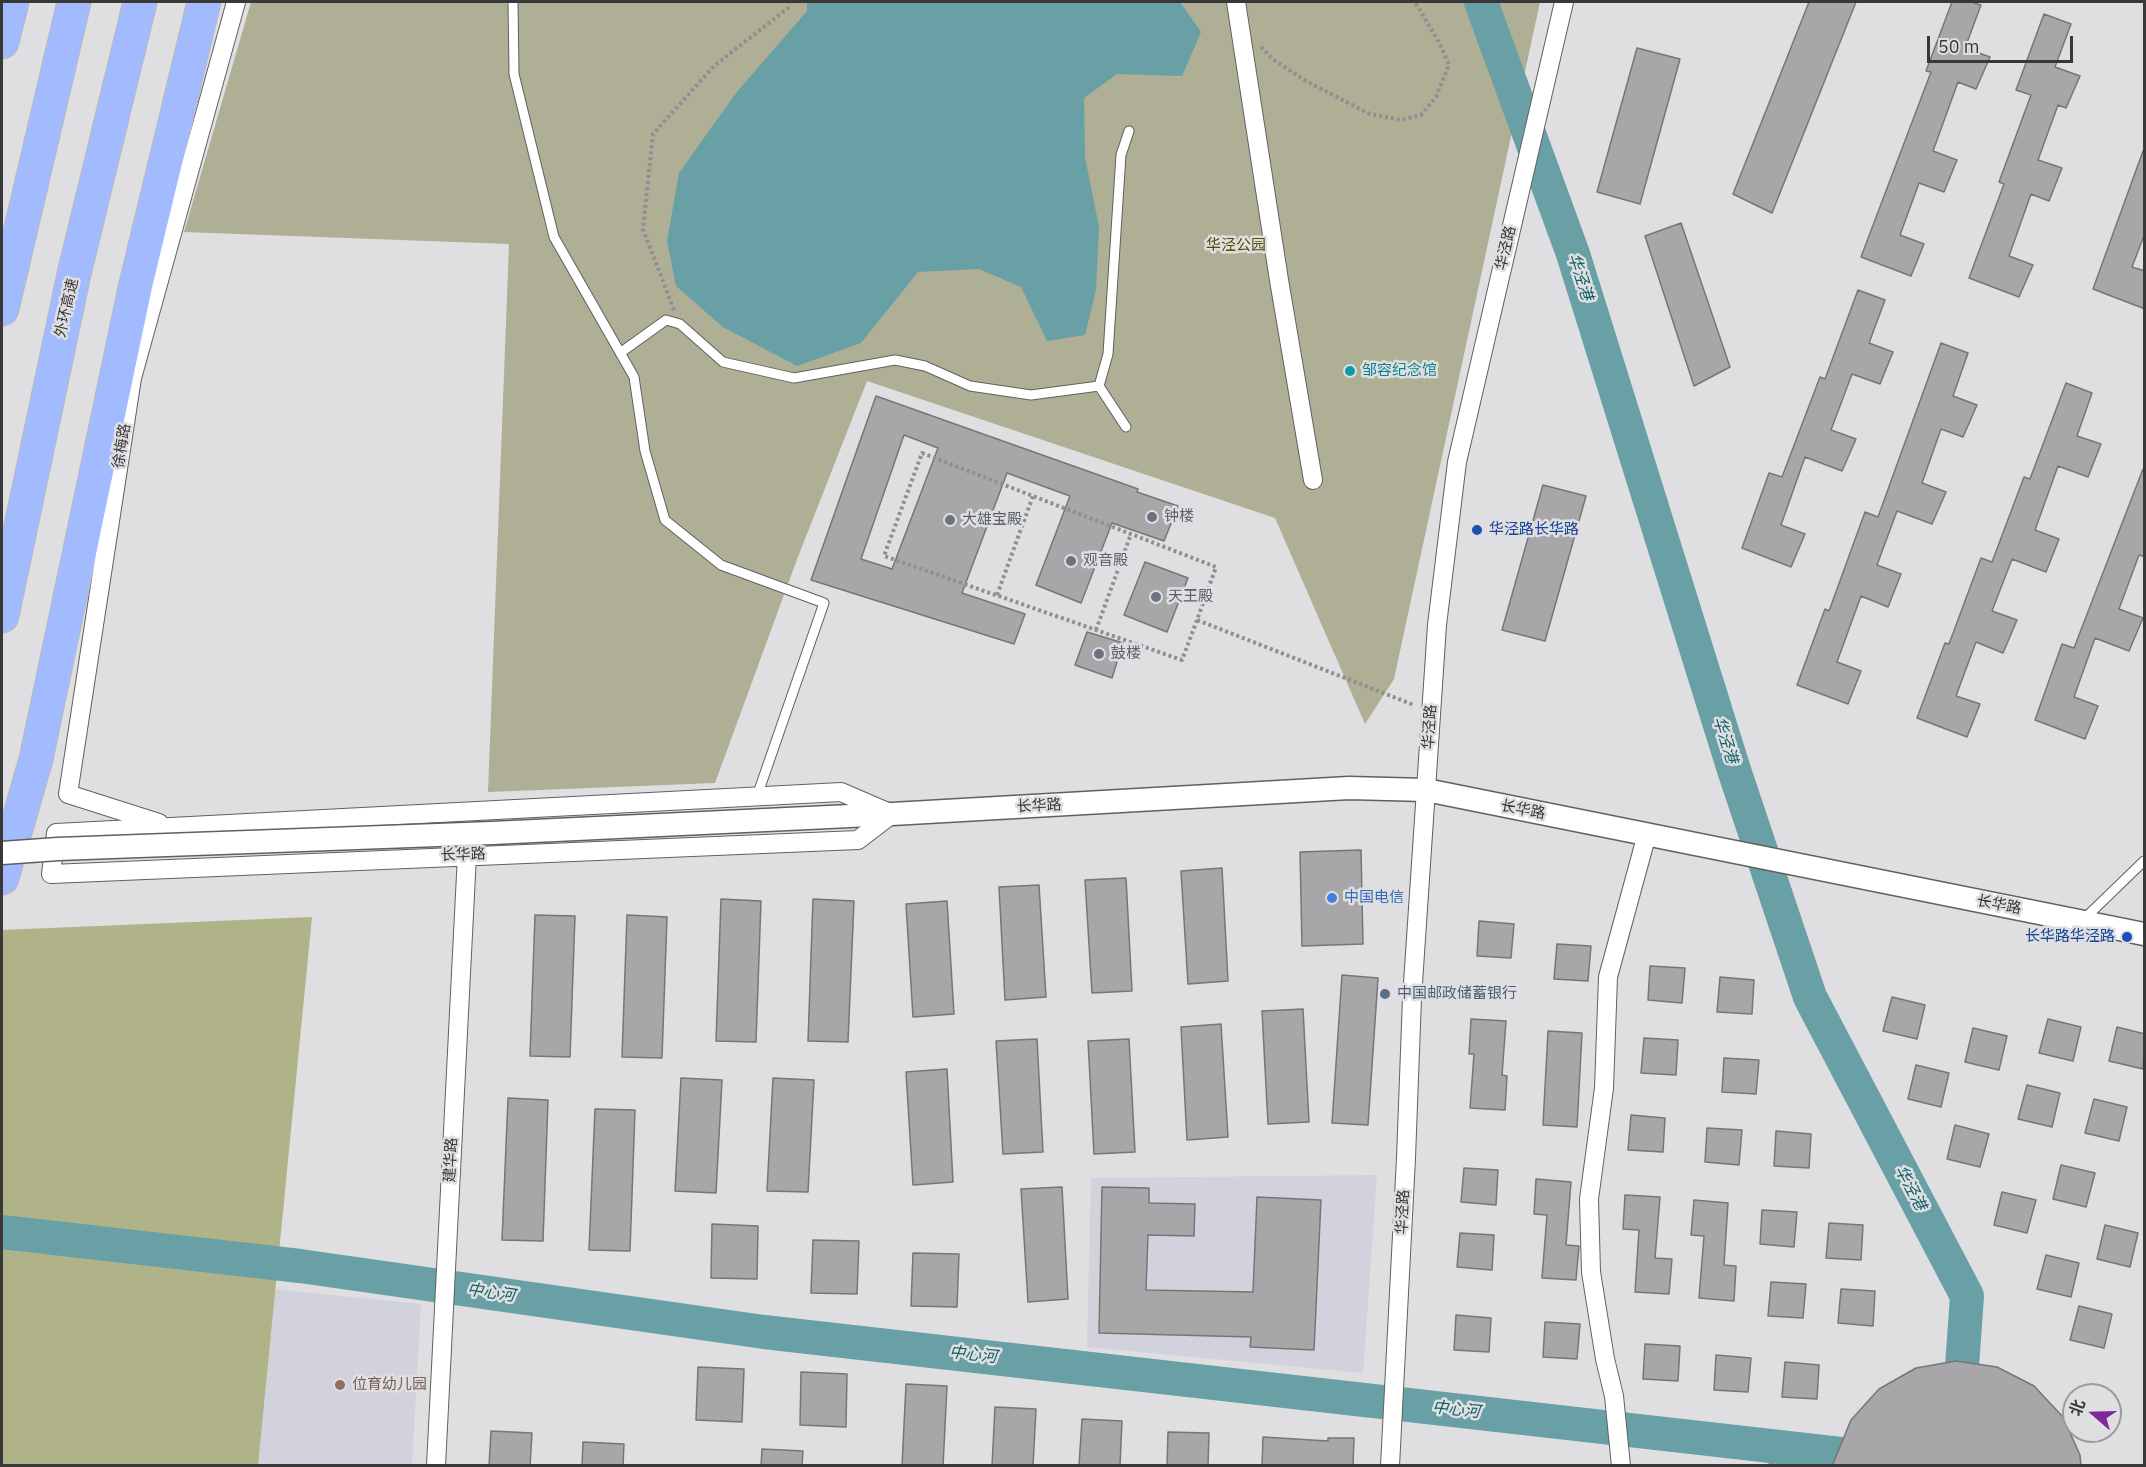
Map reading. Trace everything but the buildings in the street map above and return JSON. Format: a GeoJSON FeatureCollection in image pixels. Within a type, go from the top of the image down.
{"type":"FeatureCollection","features":[{"type":"Feature","properties":{"kind":"highway"},"geometry":{"type":"LineString","coordinates":[[2,42],[12,2]]}},
{"type":"Feature","properties":{"kind":"highway"},"geometry":{"type":"LineString","coordinates":[[2,309],[74,2]]}},
{"type":"Feature","properties":{"kind":"highway","name":"外环高速"},"geometry":{"type":"LineString","coordinates":[[2,616],[69,297],[140,2]]}},
{"type":"Feature","properties":{"kind":"highway"},"geometry":{"type":"LineString","coordinates":[[2,878],[36,759],[130,310],[204,2]]}},
{"type":"Feature","properties":{"kind":"street","name":"徐梅路"},"geometry":{"type":"LineString","coordinates":[[170,826],[68,794],[132,378],[236,2]]}},
{"type":"Feature","properties":{"kind":"street"},"geometry":{"type":"LineString","coordinates":[[1236,2],[1313,480]]}},
{"type":"Feature","properties":{"kind":"street","name":"华泾路"},"geometry":{"type":"LineString","coordinates":[[1390,1466],[1412,998],[1443,566],[1457,462],[1564,2]]}},
{"type":"Feature","properties":{"kind":"street","name":"长华路"},"geometry":{"type":"LineString","coordinates":[[2,853],[892,814],[1349,788],[1426,790],[2145,934]]}},
{"type":"Feature","properties":{"kind":"street","name":"长华路"},"geometry":{"type":"LineString","coordinates":[[842,792],[892,814],[858,840],[51,873],[56,832],[842,792]]}},
{"type":"Feature","properties":{"kind":"street"},"geometry":{"type":"LineString","coordinates":[[1621,1466],[1614,1396],[1605,1359],[1591,1272],[1589,1199],[1604,1088],[1608,977],[1647,834]]}},
{"type":"Feature","properties":{"kind":"street","name":"建华路"},"geometry":{"type":"LineString","coordinates":[[436,1466],[467,855]]}},
{"type":"Feature","properties":{"kind":"lane"},"geometry":{"type":"LineString","coordinates":[[513,2],[514,74],[554,237],[634,377],[645,451],[665,520],[721,565],[824,603],[757,796]]}},
{"type":"Feature","properties":{"kind":"lane"},"geometry":{"type":"LineString","coordinates":[[1126,427],[1099,386],[1108,354],[1121,155],[1129,131]]}},
{"type":"Feature","properties":{"kind":"lane"},"geometry":{"type":"LineString","coordinates":[[620,353],[666,320],[680,324],[723,362],[794,378],[895,360],[925,366],[970,386],[1030,395],[1099,386]]}},
{"type":"Feature","properties":{"kind":"lane"},"geometry":{"type":"LineString","coordinates":[[2082,922],[2145,861]]}},
{"type":"Feature","properties":{"kind":"path"},"geometry":{"type":"LineString","coordinates":[[680,324],[642,229],[653,134],[714,66],[788,8],[789,2]]}},
{"type":"Feature","properties":{"kind":"path"},"geometry":{"type":"LineString","coordinates":[[1260,46],[1274,60],[1306,81],[1370,114],[1401,120],[1421,115],[1436,97],[1449,65],[1440,44],[1415,2]]}},
{"type":"Feature","properties":{"kind":"path"},"geometry":{"type":"LineString","coordinates":[[922,453],[1131,534],[1216,567],[1182,660],[884,556],[922,453]]}},
{"type":"Feature","properties":{"kind":"path"},"geometry":{"type":"LineString","coordinates":[[997,596],[1033,496]]}},
{"type":"Feature","properties":{"kind":"path"},"geometry":{"type":"LineString","coordinates":[[1096,630],[1131,534]]}},
{"type":"Feature","properties":{"kind":"path"},"geometry":{"type":"LineString","coordinates":[[1197,620],[1431,712]]}},
{"type":"Feature","properties":{"kind":"shaded area"},"geometry":{"type":"Polygon","coordinates":[[[1377,1175],[1363,1373],[1087,1347],[1091,1178],[1377,1175]]]}},
{"type":"Feature","properties":{"kind":"shaded area","name":"位育幼儿园"},"geometry":{"type":"Polygon","coordinates":[[[272,1289],[421,1304],[412,1465],[257,1466],[272,1289]]]}},
{"type":"Feature","properties":{"kind":"green space","name":"华泾公园"},"geometry":{"type":"Polygon","coordinates":[[[251,2],[1540,2],[1394,679],[1365,724],[1275,518],[867,381],[796,562],[715,783],[488,792],[509,244],[184,232],[251,2]]]}},
{"type":"Feature","properties":{"kind":"green space"},"geometry":{"type":"Polygon","coordinates":[[[312,917],[258,1465],[2,1465],[2,930],[312,917]]]}},
{"type":"Feature","properties":{"kind":"water"},"geometry":{"type":"Polygon","coordinates":[[[807,2],[1180,2],[1201,32],[1182,76],[1117,74],[1084,98],[1085,157],[1099,227],[1096,290],[1085,335],[1047,341],[1021,287],[979,269],[918,272],[861,343],[797,366],[723,327],[676,286],[667,241],[679,173],[736,93],[807,11],[807,2]]]}},
{"type":"Feature","properties":{"kind":"waterway","name":"华泾港"},"geometry":{"type":"LineString","coordinates":[[1481,2],[1573,254],[1734,770],[1810,997],[1967,1296],[1959,1409]]}},
{"type":"Feature","properties":{"kind":"waterway","name":"中心河"},"geometry":{"type":"LineString","coordinates":[[2,1232],[300,1266],[764,1332],[1885,1459]]}},
{"type":"Feature","properties":{"kind":"waterway"},"geometry":{"type":"LineString","coordinates":[[1766,1445],[1772,1466]]}},
{"type":"Feature","properties":{"kind":"place","name":"邹容纪念馆"},"geometry":{"type":"Point","coordinates":[1350,371]}},
{"type":"Feature","properties":{"kind":"place","name":"钟楼"},"geometry":{"type":"Point","coordinates":[1152,517]}},
{"type":"Feature","properties":{"kind":"place","name":"大雄宝殿"},"geometry":{"type":"Point","coordinates":[950,520]}},
{"type":"Feature","properties":{"kind":"place","name":"华泾路长华路"},"geometry":{"type":"Point","coordinates":[1477,530]}},
{"type":"Feature","properties":{"kind":"place","name":"观音殿"},"geometry":{"type":"Point","coordinates":[1071,561]}},
{"type":"Feature","properties":{"kind":"place","name":"天王殿"},"geometry":{"type":"Point","coordinates":[1156,597]}},
{"type":"Feature","properties":{"kind":"place","name":"鼓楼"},"geometry":{"type":"Point","coordinates":[1099,654]}},
{"type":"Feature","properties":{"kind":"place","name":"中国电信"},"geometry":{"type":"Point","coordinates":[1332,898]}},
{"type":"Feature","properties":{"kind":"place","name":"长华路华泾路"},"geometry":{"type":"Point","coordinates":[2127,937]}},
{"type":"Feature","properties":{"kind":"place","name":"中国邮政储蓄银行"},"geometry":{"type":"Point","coordinates":[1385,994]}},
{"type":"Feature","properties":{"kind":"place","name":"位育幼儿园"},"geometry":{"type":"Point","coordinates":[340,1385]}}]}
